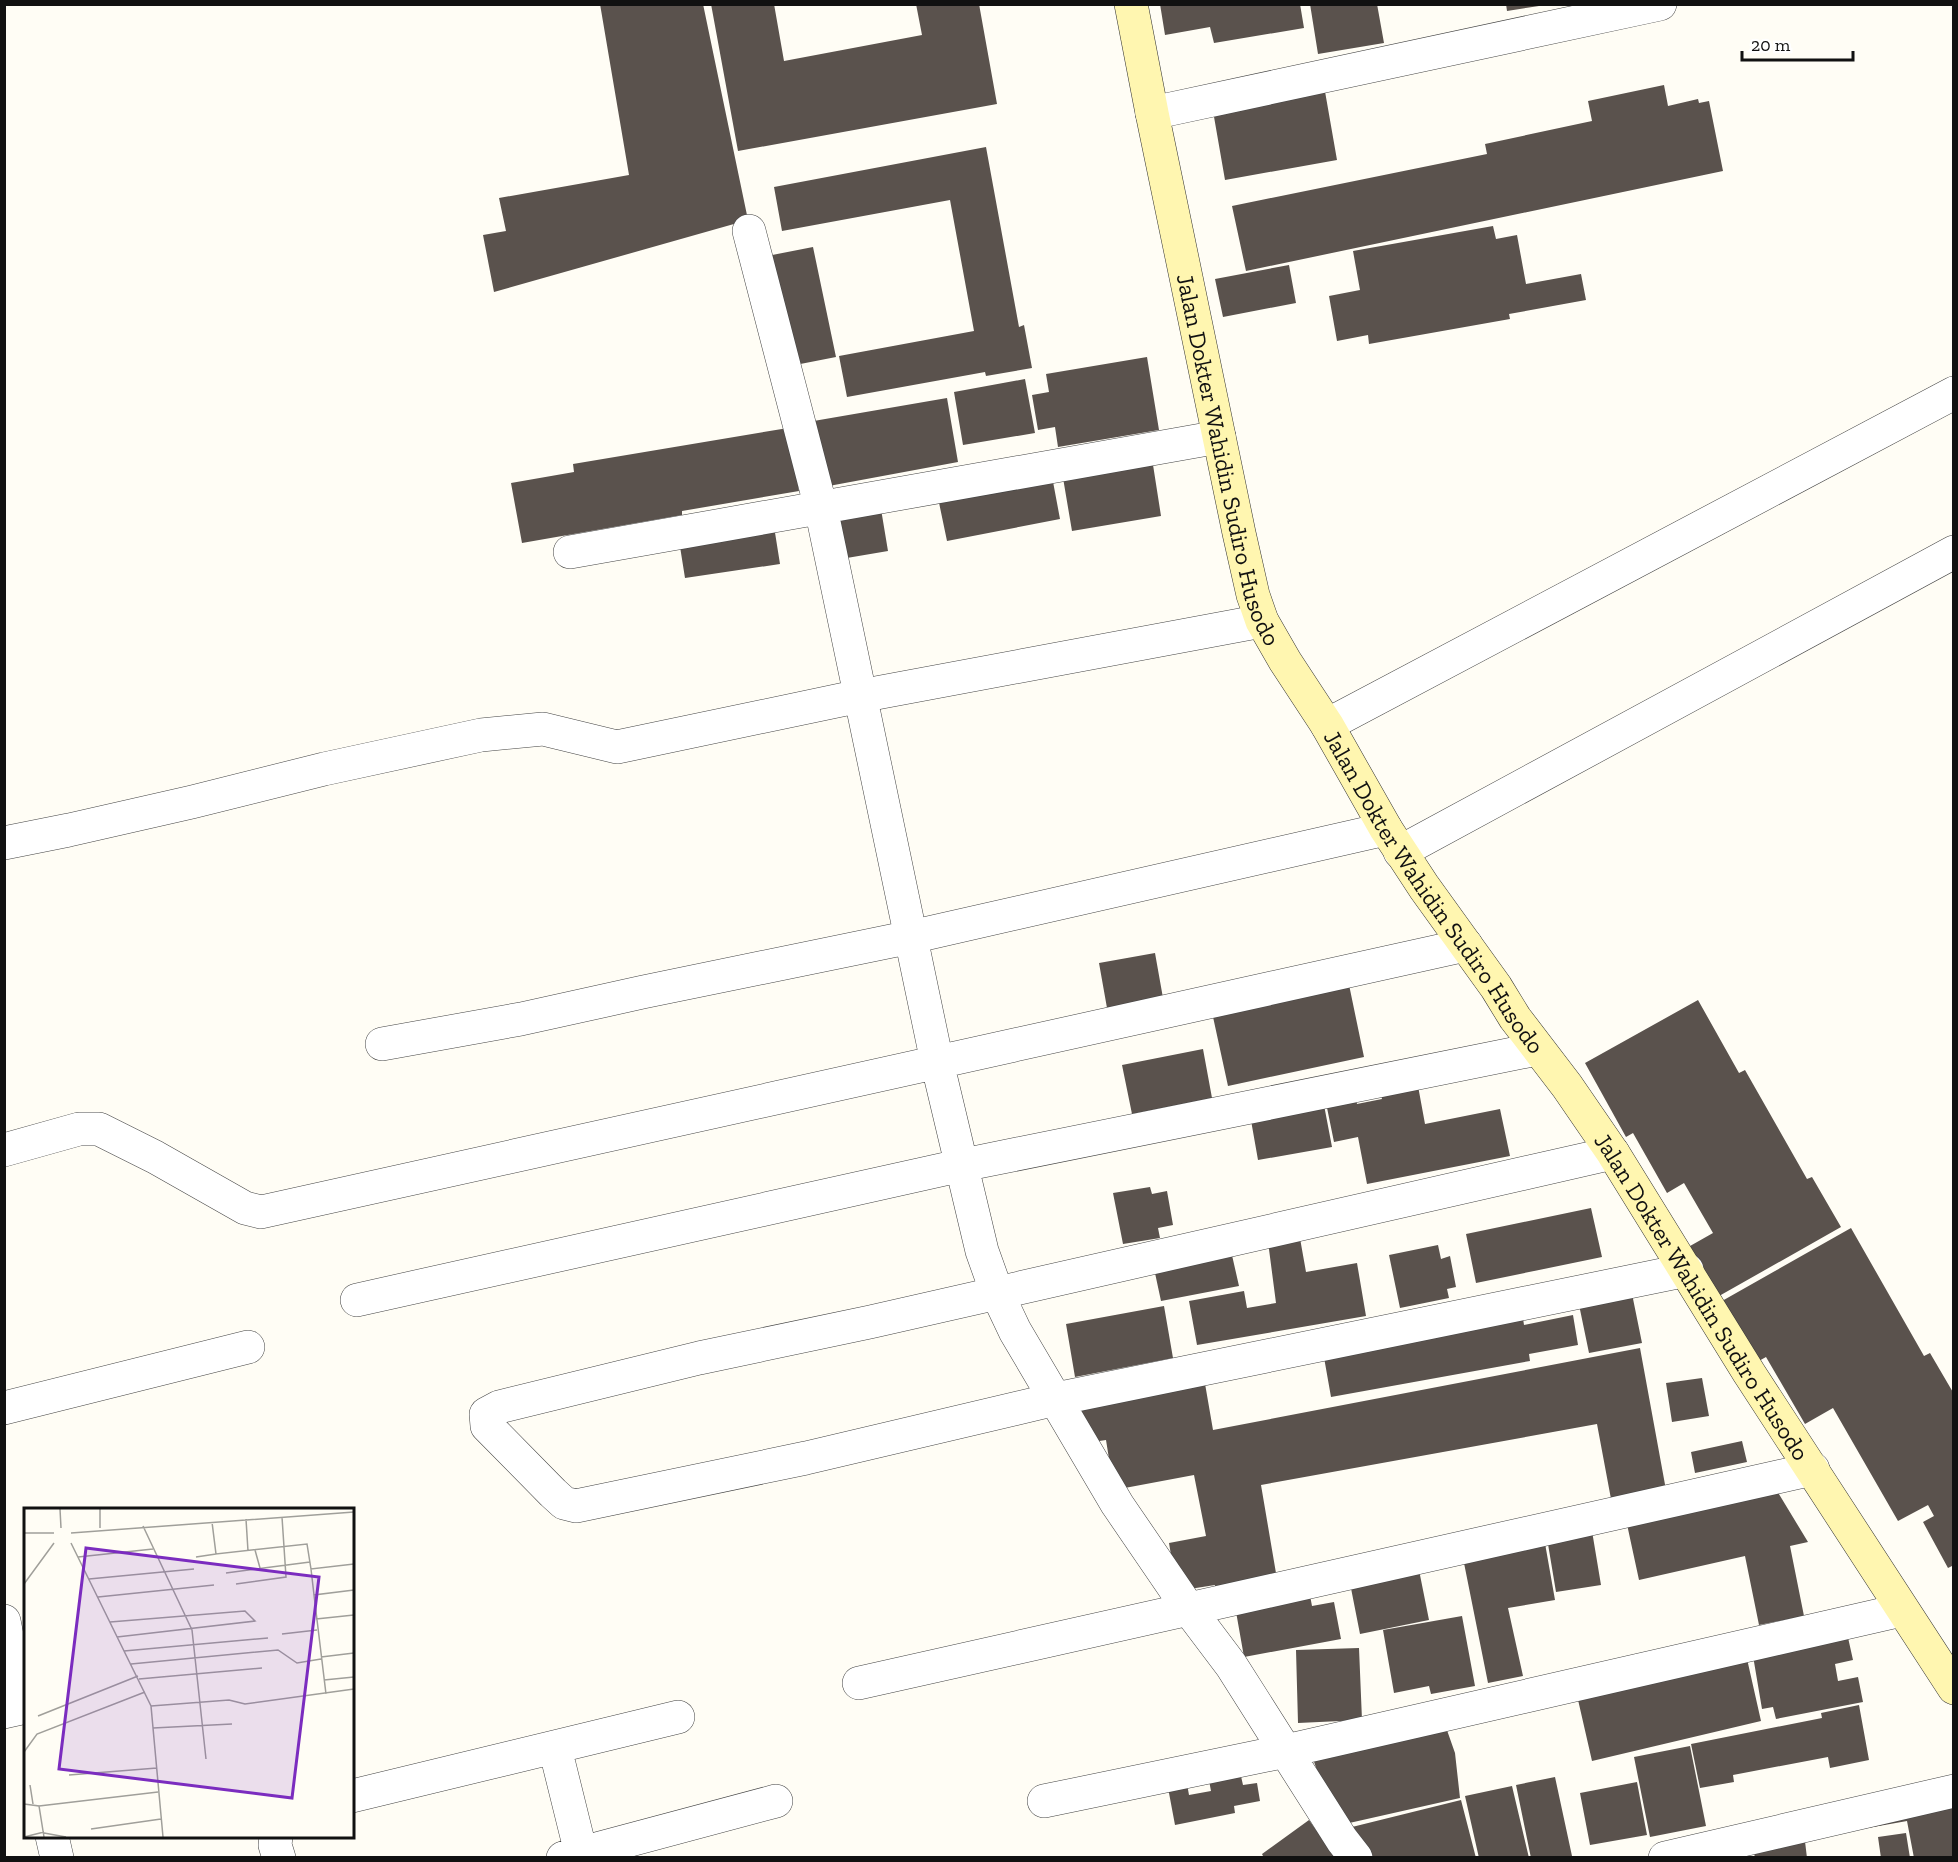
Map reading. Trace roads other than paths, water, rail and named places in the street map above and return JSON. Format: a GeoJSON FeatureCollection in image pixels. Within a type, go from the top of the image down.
{"type":"FeatureCollection","features":[{"type":"Feature","properties":{"kind":"main road","name":"Jalan Dokter Wahidin Sudiro Husodo"},"geometry":{"type":"LineString","coordinates":[[1131,4],[1219,437],[1253,595],[1262,621],[1285,661],[1327,724],[1393,840],[1613,1153],[1749,1373],[1953,1688]]}},
{"type":"Feature","properties":{"kind":"street"},"geometry":{"type":"LineString","coordinates":[[1152,113],[1660,4]]}},
{"type":"Feature","properties":{"kind":"street"},"geometry":{"type":"LineString","coordinates":[[749,231],[821,508],[937,1062],[982,1251],[997,1293],[1015,1331],[1117,1504],[1188,1608],[1231,1665],[1342,1840],[1356,1857]]}},
{"type":"Feature","properties":{"kind":"street"},"geometry":{"type":"LineString","coordinates":[[1327,724],[1953,393]]}},
{"type":"Feature","properties":{"kind":"street"},"geometry":{"type":"LineString","coordinates":[[570,552],[1219,437]]}},
{"type":"Feature","properties":{"kind":"street"},"geometry":{"type":"LineString","coordinates":[[382,1044],[521,1019],[911,937],[1393,840],[1953,552]]}},
{"type":"Feature","properties":{"kind":"street"},"geometry":{"type":"LineString","coordinates":[[4,843],[481,735],[543,729],[604,744],[1262,621]]}},
{"type":"Feature","properties":{"kind":"street"},"geometry":{"type":"LineString","coordinates":[[4,1150],[90,1128],[108,1132],[155,1156],[245,1208],[261,1212],[1466,945]]}},
{"type":"Feature","properties":{"kind":"street"},"geometry":{"type":"LineString","coordinates":[[357,1300],[963,1166],[1538,1049]]}},
{"type":"Feature","properties":{"kind":"street"},"geometry":{"type":"LineString","coordinates":[[1613,1153],[870,1322],[699,1358],[499,1407],[486,1414],[487,1426],[564,1503],[576,1506],[806,1458],[1056,1399],[1687,1270]]}},
{"type":"Feature","properties":{"kind":"street"},"geometry":{"type":"LineString","coordinates":[[4,1408],[248,1347]]}},
{"type":"Feature","properties":{"kind":"street"},"geometry":{"type":"LineString","coordinates":[[859,1683],[1813,1469]]}},
{"type":"Feature","properties":{"kind":"street"},"geometry":{"type":"LineString","coordinates":[[1044,1801],[1286,1751],[1902,1610]]}},
{"type":"Feature","properties":{"kind":"street"},"geometry":{"type":"LineString","coordinates":[[4,1621],[17,1715]]}},
{"type":"Feature","properties":{"kind":"street"},"geometry":{"type":"LineString","coordinates":[[354,1796],[678,1717]]}},
{"type":"Feature","properties":{"kind":"street"},"geometry":{"type":"LineString","coordinates":[[555,1748],[572,1855],[776,1801]]}},
{"type":"Feature","properties":{"kind":"street"},"geometry":{"type":"LineString","coordinates":[[1665,1857],[1953,1791]]}},
{"type":"Feature","properties":{"kind":"street"},"geometry":{"type":"LineString","coordinates":[[52,1838],[57,1857]]}},
{"type":"Feature","properties":{"kind":"street"},"geometry":{"type":"LineString","coordinates":[[276,1838],[275,1845],[279,1857]]}}]}
